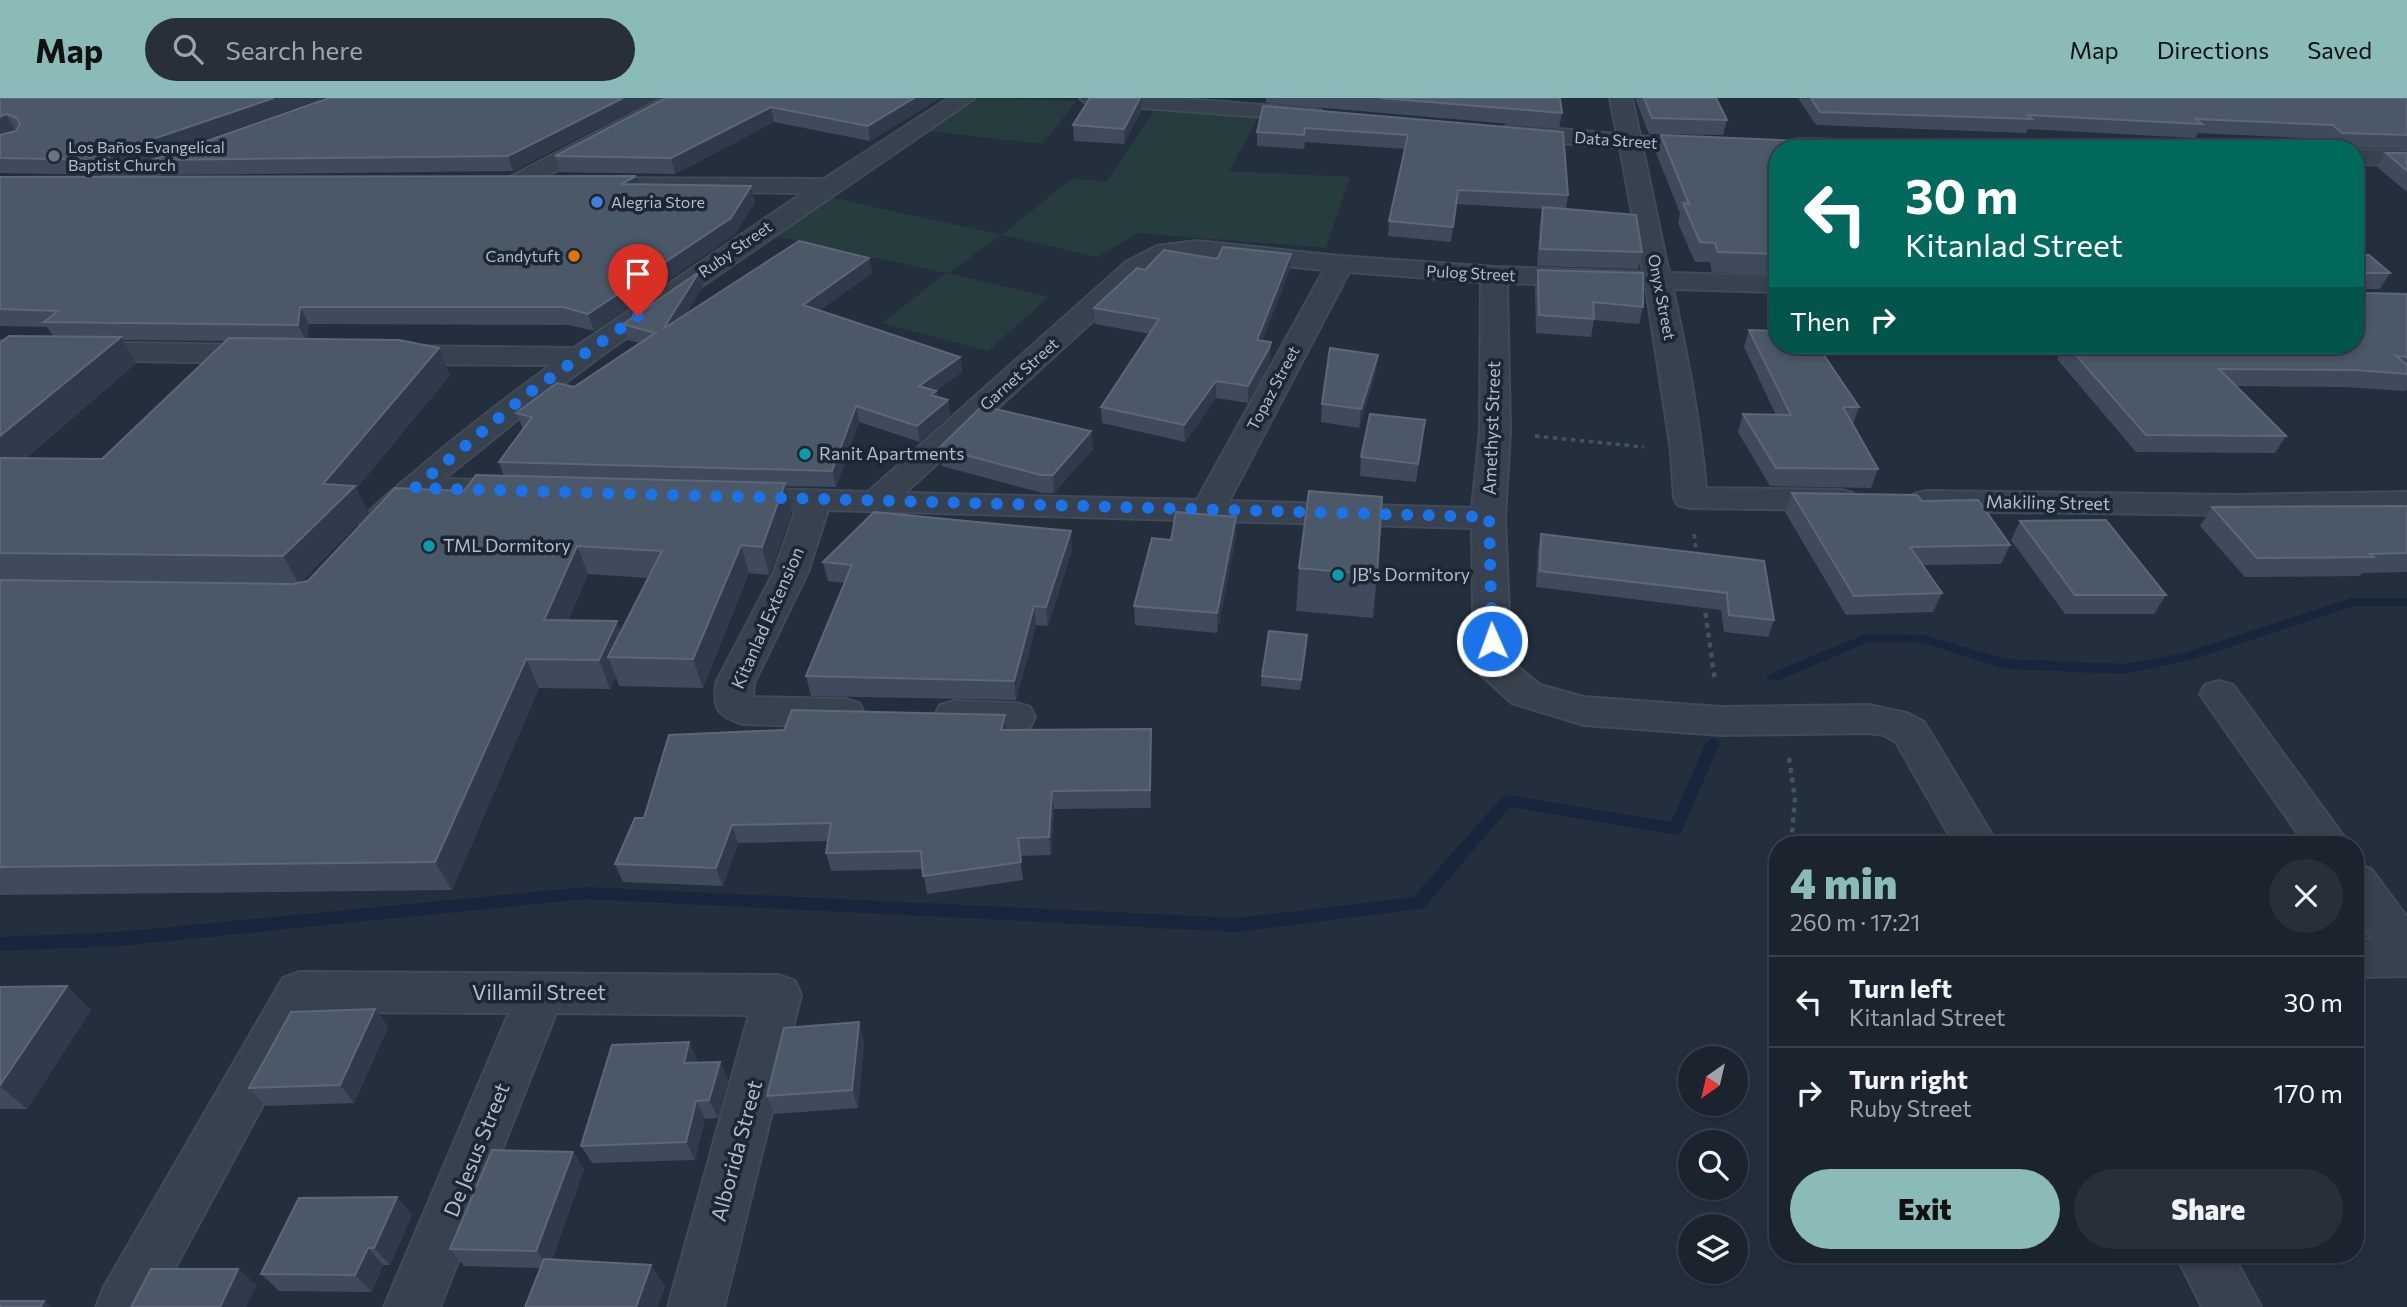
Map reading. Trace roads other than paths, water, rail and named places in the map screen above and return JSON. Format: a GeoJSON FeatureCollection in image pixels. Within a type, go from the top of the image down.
{"type":"FeatureCollection","features":[{"type":"Feature","properties":{"kind":"street"},"geometry":{"type":"LineString","coordinates":[[518,182],[678,98]]}},
{"type":"Feature","properties":{"kind":"street","name":"Ruby Street"},"geometry":{"type":"LineString","coordinates":[[359,542],[415,488],[526,395],[826,186],[964,98]]}},
{"type":"Feature","properties":{"kind":"street"},"geometry":{"type":"LineString","coordinates":[[1091,98],[1338,117]]}},
{"type":"Feature","properties":{"kind":"street","name":"Onyx Street"},"geometry":{"type":"LineString","coordinates":[[1621,98],[1673,357],[1687,451],[1690,498]]}},
{"type":"Feature","properties":{"kind":"street","name":"Data Street"},"geometry":{"type":"LineString","coordinates":[[1487,129],[1632,143],[1673,144]]}},
{"type":"Feature","properties":{"kind":"street"},"geometry":{"type":"LineString","coordinates":[[100,186],[229,141]]}},
{"type":"Feature","properties":{"kind":"street"},"geometry":{"type":"LineString","coordinates":[[2364,157],[2407,158]]}},
{"type":"Feature","properties":{"kind":"street"},"geometry":{"type":"LineString","coordinates":[[491,182],[826,186]]}},
{"type":"Feature","properties":{"kind":"street"},"geometry":{"type":"LineString","coordinates":[[75,185],[168,186]]}},
{"type":"Feature","properties":{"kind":"street","name":"Pulog Street"},"geometry":{"type":"LineString","coordinates":[[1166,251],[1197,248],[1340,264],[1494,275],[1769,284]]}},
{"type":"Feature","properties":{"kind":"street","name":"Garnet Street"},"geometry":{"type":"LineString","coordinates":[[876,502],[1135,268],[1166,251]]}},
{"type":"Feature","properties":{"kind":"street","name":"Topaz Street"},"geometry":{"type":"LineString","coordinates":[[1207,512],[1340,264]]}},
{"type":"Feature","properties":{"kind":"street","name":"Amethyst Street"},"geometry":{"type":"LineString","coordinates":[[1494,275],[1495,432],[1489,517],[1493,665],[1526,694],[1584,712],[1721,721],[1868,719],[1893,723],[1910,732],[1972,836]]}},
{"type":"Feature","properties":{"kind":"street"},"geometry":{"type":"LineString","coordinates":[[0,350],[291,354]]}},
{"type":"Feature","properties":{"kind":"street"},"geometry":{"type":"LineString","coordinates":[[359,355],[578,357]]}},
{"type":"Feature","properties":{"kind":"street"},"geometry":{"type":"LineString","coordinates":[[415,488],[553,492]]}},
{"type":"Feature","properties":{"kind":"street"},"geometry":{"type":"LineString","coordinates":[[705,497],[1207,512],[1489,517]]}},
{"type":"Feature","properties":{"kind":"street","name":"Makiling Street"},"geometry":{"type":"LineString","coordinates":[[1690,498],[2235,505],[2407,502]]}},
{"type":"Feature","properties":{"kind":"street","name":"Kitanlad Extension"},"geometry":{"type":"LineString","coordinates":[[815,501],[791,572],[735,683],[733,703],[743,710],[880,714]]}},
{"type":"Feature","properties":{"kind":"street"},"geometry":{"type":"LineString","coordinates":[[2219,694],[2322,836]]}},
{"type":"Feature","properties":{"kind":"street"},"geometry":{"type":"LineString","coordinates":[[921,715],[1016,717]]}},
{"type":"Feature","properties":{"kind":"street"},"geometry":{"type":"LineString","coordinates":[[2364,893],[2407,955]]}},
{"type":"Feature","properties":{"kind":"street"},"geometry":{"type":"LineString","coordinates":[[2364,958],[2407,955]]}},
{"type":"Feature","properties":{"kind":"street","name":"Villamil Street"},"geometry":{"type":"LineString","coordinates":[[124,1307],[300,992],[778,995]]}},
{"type":"Feature","properties":{"kind":"street","name":"De Jesus Street"},"geometry":{"type":"LineString","coordinates":[[412,1307],[541,993]]}},
{"type":"Feature","properties":{"kind":"street","name":"Alborida Street"},"geometry":{"type":"LineString","coordinates":[[696,1307],[778,995]]}},
{"type":"Feature","properties":{"kind":"street"},"geometry":{"type":"LineString","coordinates":[[2208,1263],[2233,1307]]}},
{"type":"Feature","properties":{"kind":"waterway"},"geometry":{"type":"LineString","coordinates":[[1774,677],[1866,638],[1924,639],[2006,664],[2123,669],[2182,658],[2352,602],[2407,602]]}},
{"type":"Feature","properties":{"kind":"waterway"},"geometry":{"type":"LineString","coordinates":[[0,944],[118,939],[586,893],[1238,925],[1418,903],[1507,801],[1676,829],[1713,743]]}},
{"type":"Feature","properties":{"kind":"place","name":"Los Baños Evangelical Baptist Church"},"geometry":{"type":"Point","coordinates":[54,156]}},
{"type":"Feature","properties":{"kind":"place","name":"Alegria Store"},"geometry":{"type":"Point","coordinates":[597,202]}},
{"type":"Feature","properties":{"kind":"place","name":"Candytuft"},"geometry":{"type":"Point","coordinates":[574,256]}},
{"type":"Feature","properties":{"kind":"place","name":"Ranit Apartments"},"geometry":{"type":"Point","coordinates":[805,454]}},
{"type":"Feature","properties":{"kind":"place","name":"TML Dormitory"},"geometry":{"type":"Point","coordinates":[429,546]}},
{"type":"Feature","properties":{"kind":"place","name":"JB's Dormitory"},"geometry":{"type":"Point","coordinates":[1338,575]}}]}
